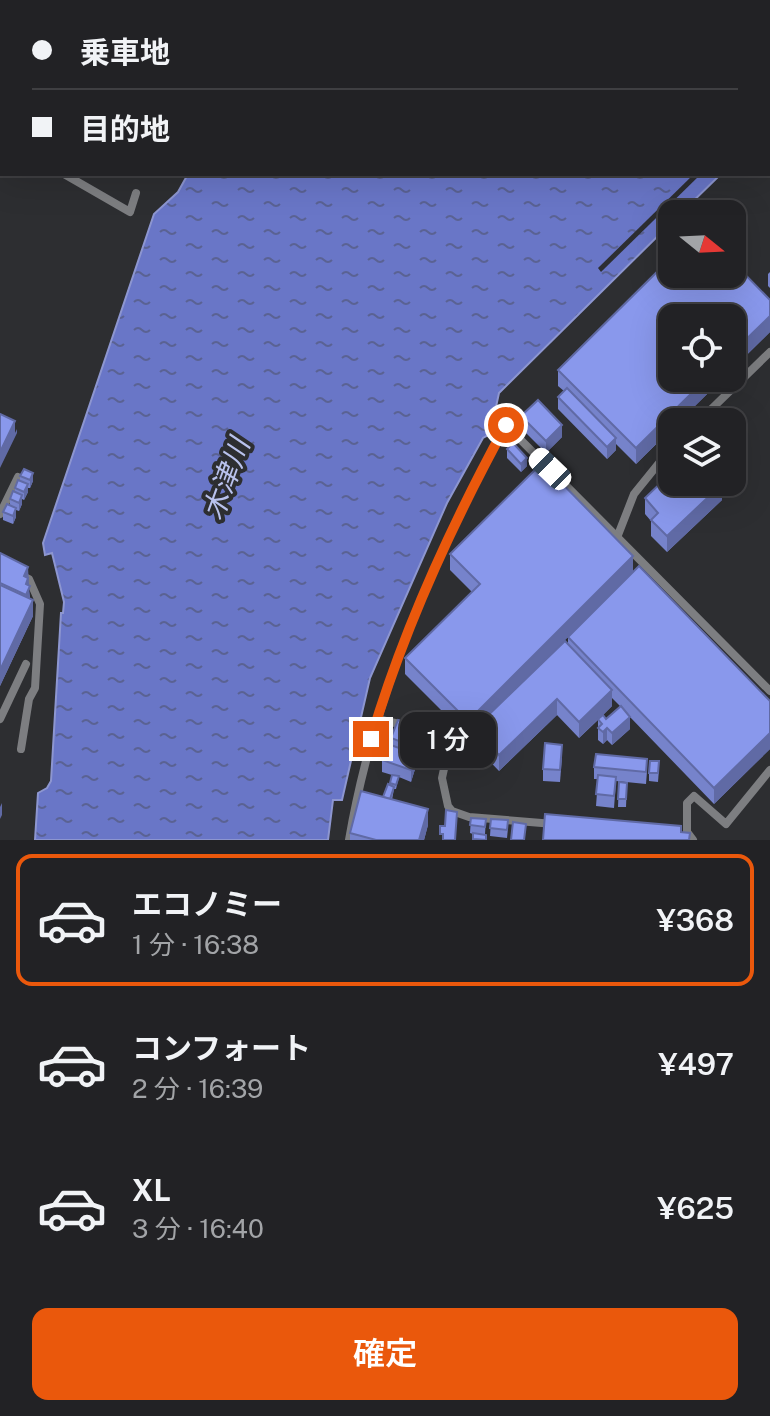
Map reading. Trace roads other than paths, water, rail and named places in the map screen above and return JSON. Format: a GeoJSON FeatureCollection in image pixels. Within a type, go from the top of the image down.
{"type":"FeatureCollection","features":[{"type":"Feature","properties":{"kind":"lane"},"geometry":{"type":"LineString","coordinates":[[67,176],[130,212],[136,193]]}},
{"type":"Feature","properties":{"kind":"lane"},"geometry":{"type":"LineString","coordinates":[[712,408],[770,352]]}},
{"type":"Feature","properties":{"kind":"lane"},"geometry":{"type":"LineString","coordinates":[[349,840],[359,781],[395,662],[468,494],[506,425],[770,691]]}},
{"type":"Feature","properties":{"kind":"lane"},"geometry":{"type":"LineString","coordinates":[[618,535],[634,494],[658,464]]}},
{"type":"Feature","properties":{"kind":"lane"},"geometry":{"type":"LineString","coordinates":[[0,514],[18,477]]}},
{"type":"Feature","properties":{"kind":"lane"},"geometry":{"type":"LineString","coordinates":[[0,565],[29,579],[40,604],[35,688],[29,699],[21,749]]}},
{"type":"Feature","properties":{"kind":"lane"},"geometry":{"type":"LineString","coordinates":[[0,719],[26,664]]}},
{"type":"Feature","properties":{"kind":"lane"},"geometry":{"type":"LineString","coordinates":[[377,719],[436,732],[446,739],[449,746],[442,778],[452,811],[469,817],[564,825]]}},
{"type":"Feature","properties":{"kind":"lane"},"geometry":{"type":"LineString","coordinates":[[691,838],[687,832],[687,803],[694,796],[726,824],[770,770]]}},
{"type":"Feature","properties":{"kind":"lane"},"geometry":{"type":"LineString","coordinates":[[674,834],[691,838]]}},
{"type":"Feature","properties":{"kind":"water","name":"木津川"},"geometry":{"type":"Polygon","coordinates":[[[187,176],[719,176],[694,200],[658,200],[658,236],[499,393],[490,434],[483,438],[447,503],[370,678],[342,800],[333,800],[328,840],[35,840],[38,793],[47,788],[51,781],[64,602],[52,553],[45,555],[43,543],[154,214],[178,192],[187,176]]]}}]}
